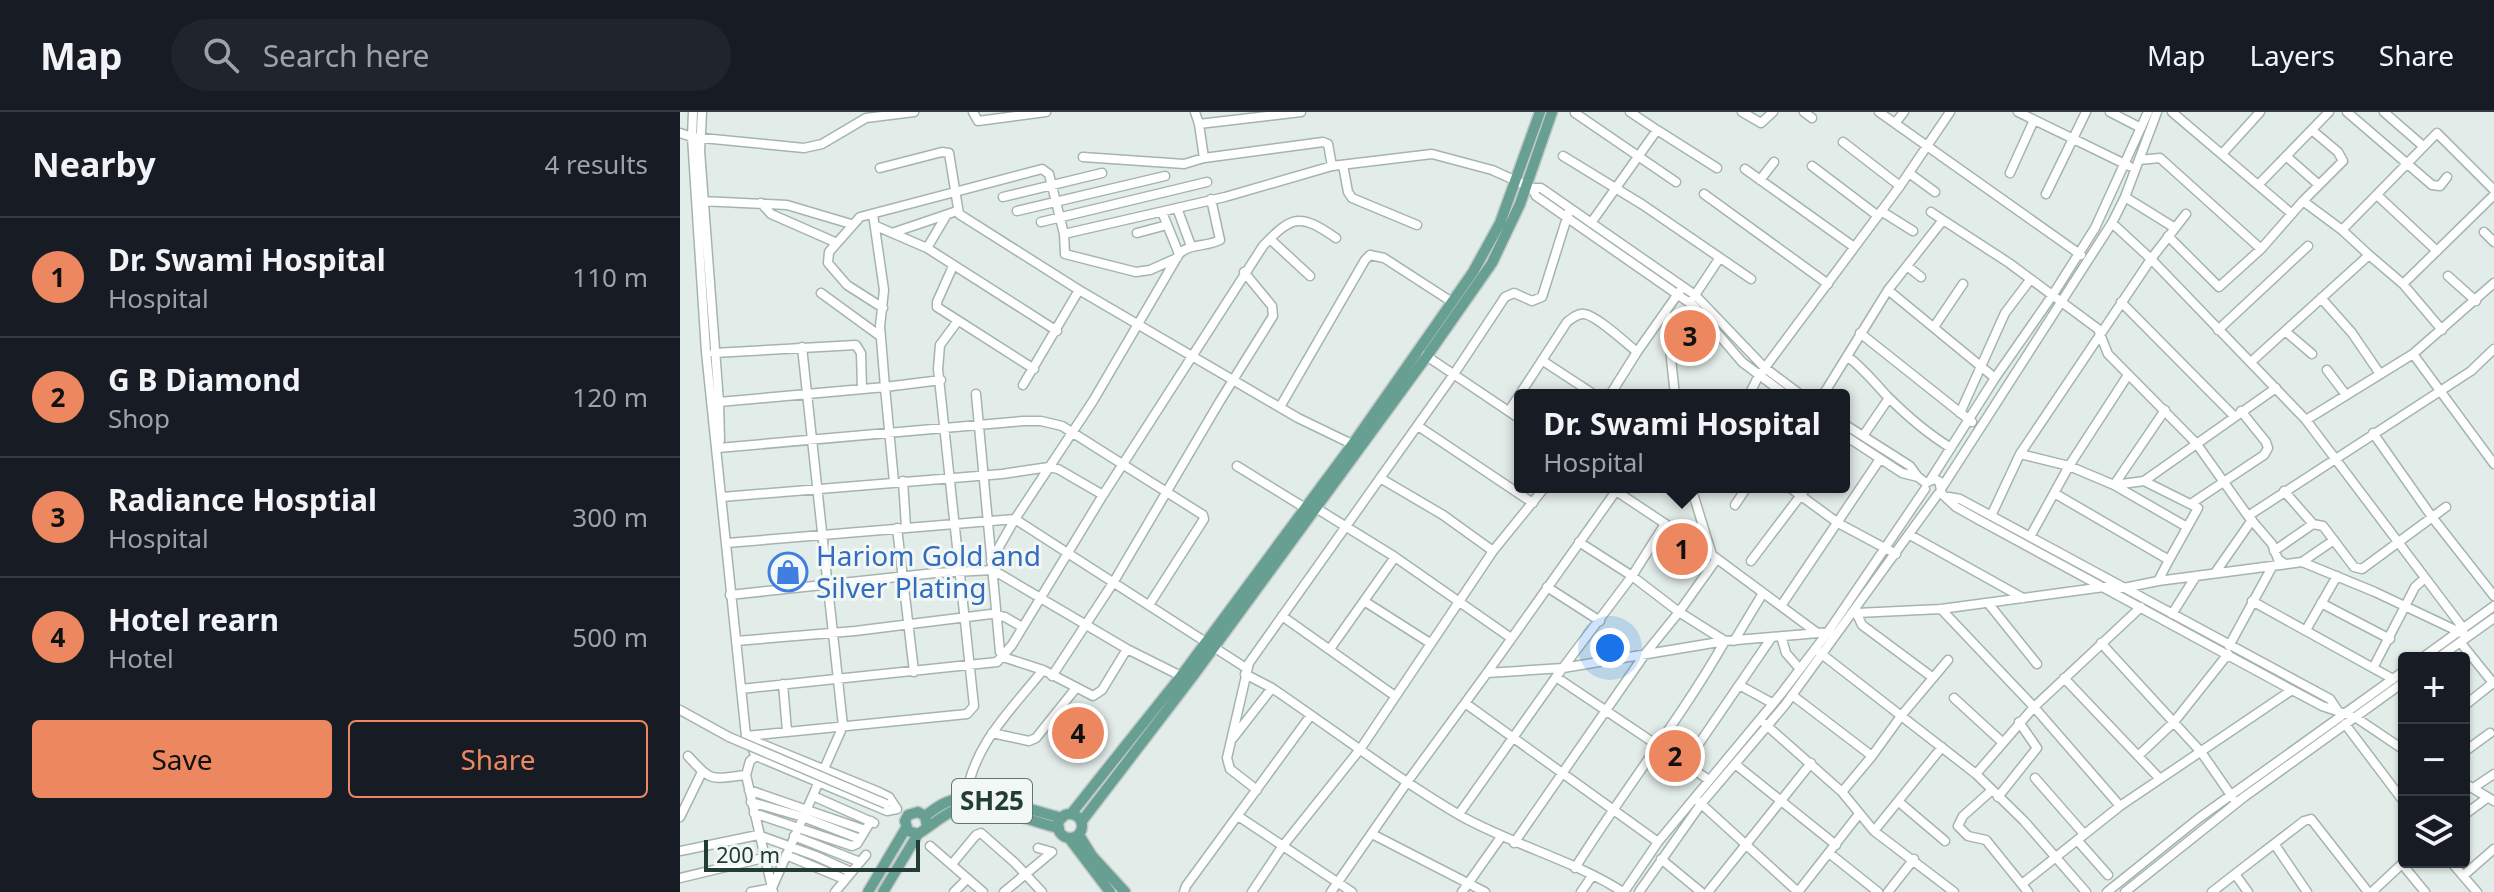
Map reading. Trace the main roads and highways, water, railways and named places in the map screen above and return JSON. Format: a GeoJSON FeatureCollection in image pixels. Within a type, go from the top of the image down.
{"type":"FeatureCollection","features":[{"type":"Feature","properties":{"kind":"main road"},"geometry":{"type":"LineString","coordinates":[[1422,353],[1500,223],[1540,112]]}},
{"type":"Feature","properties":{"kind":"main road"},"geometry":{"type":"LineString","coordinates":[[1117,891],[1074,836],[1083,827],[1082,821],[1422,353],[1492,263],[1530,186],[1552,112]]}},
{"type":"Feature","properties":{"kind":"main road"},"geometry":{"type":"LineString","coordinates":[[923,825],[918,812],[908,815],[905,821],[911,833],[954,810],[971,808],[1064,820],[1211,643]]}},
{"type":"Feature","properties":{"kind":"main road","name":"SH25"},"geometry":{"type":"LineString","coordinates":[[883,892],[923,825],[947,802],[966,799],[994,801],[1064,820],[1082,821]]}},
{"type":"Feature","properties":{"kind":"main road","name":"SH25"},"geometry":{"type":"LineString","coordinates":[[1064,820],[1062,835],[1074,836]]}},
{"type":"Feature","properties":{"kind":"main road"},"geometry":{"type":"LineString","coordinates":[[868,892],[906,828]]}},
{"type":"Feature","properties":{"kind":"place","name":"Radiance Hosptial"},"geometry":{"type":"Point","coordinates":[1690,336]}},
{"type":"Feature","properties":{"kind":"place","name":"Dr. Swami Hospital"},"geometry":{"type":"Point","coordinates":[1682,549]}},
{"type":"Feature","properties":{"kind":"place","name":"Hariom Gold and Silver Plating"},"geometry":{"type":"Point","coordinates":[788,572]}},
{"type":"Feature","properties":{"kind":"place","name":"Hotel rearn"},"geometry":{"type":"Point","coordinates":[1078,733]}},
{"type":"Feature","properties":{"kind":"place","name":"G B Diamond"},"geometry":{"type":"Point","coordinates":[1675,756]}}]}
